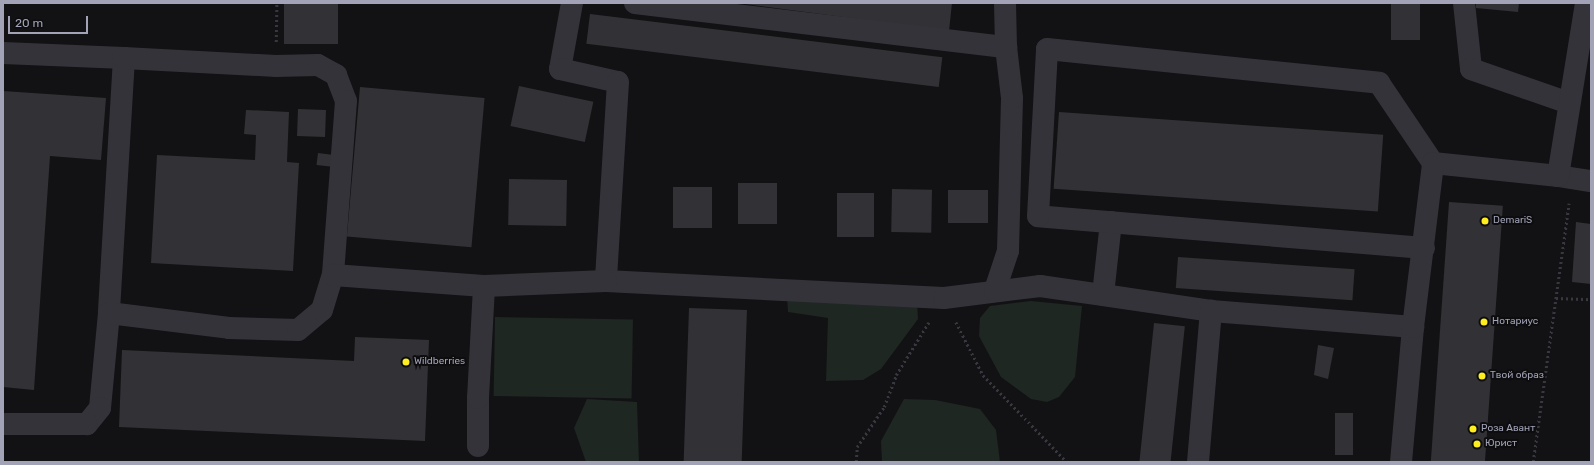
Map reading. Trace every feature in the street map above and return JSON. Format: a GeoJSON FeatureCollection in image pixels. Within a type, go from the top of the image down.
{"type":"FeatureCollection","features":[{"type":"Feature","properties":{"kind":"lane"},"geometry":{"type":"LineString","coordinates":[[572,3],[560,69],[618,82],[606,281]]}},
{"type":"Feature","properties":{"kind":"lane"},"geometry":{"type":"LineString","coordinates":[[635,3],[1006,47]]}},
{"type":"Feature","properties":{"kind":"lane"},"geometry":{"type":"LineString","coordinates":[[995,290],[1008,251],[1012,98],[1006,47],[1005,3]]}},
{"type":"Feature","properties":{"kind":"lane"},"geometry":{"type":"LineString","coordinates":[[1464,3],[1471,69],[1569,103]]}},
{"type":"Feature","properties":{"kind":"lane"},"geometry":{"type":"LineString","coordinates":[[1433,163],[1574,179],[1569,103],[1586,3]]}},
{"type":"Feature","properties":{"kind":"lane"},"geometry":{"type":"LineString","coordinates":[[1401,462],[1413,326],[1424,248],[1433,163],[1379,83],[1047,49],[1038,216],[1424,248]]}},
{"type":"Feature","properties":{"kind":"lane"},"geometry":{"type":"LineString","coordinates":[[3,53],[276,66],[318,65],[336,75],[346,101],[332,275],[322,310],[298,330],[229,328],[109,313]]}},
{"type":"Feature","properties":{"kind":"lane"},"geometry":{"type":"LineString","coordinates":[[3,424],[87,424],[100,408],[109,313],[124,58]]}},
{"type":"Feature","properties":{"kind":"lane"},"geometry":{"type":"LineString","coordinates":[[1103,295],[1111,222]]}},
{"type":"Feature","properties":{"kind":"lane"},"geometry":{"type":"LineString","coordinates":[[332,275],[484,286],[606,281],[944,298],[995,290],[1040,286],[1211,311],[1413,326]]}},
{"type":"Feature","properties":{"kind":"lane"},"geometry":{"type":"LineString","coordinates":[[478,446],[478,398],[484,286]]}},
{"type":"Feature","properties":{"kind":"lane"},"geometry":{"type":"LineString","coordinates":[[1198,462],[1211,311]]}},
{"type":"Feature","properties":{"kind":"path"},"geometry":{"type":"LineString","coordinates":[[276,66],[277,3]]}},
{"type":"Feature","properties":{"kind":"path"},"geometry":{"type":"LineString","coordinates":[[1533,462],[1574,179]]}},
{"type":"Feature","properties":{"kind":"path"},"geometry":{"type":"LineString","coordinates":[[856,462],[858,446],[884,407],[896,375],[944,298]]}},
{"type":"Feature","properties":{"kind":"path"},"geometry":{"type":"LineString","coordinates":[[944,298],[983,375],[1067,462]]}},
{"type":"Feature","properties":{"kind":"path"},"geometry":{"type":"LineString","coordinates":[[1556,298],[1591,299]]}},
{"type":"Feature","properties":{"kind":"shaded area"},"geometry":{"type":"Polygon","coordinates":[[[787,296],[917,302],[918,319],[881,369],[863,380],[826,381],[828,318],[788,312],[787,296]]]}},
{"type":"Feature","properties":{"kind":"shaded area"},"geometry":{"type":"Polygon","coordinates":[[[1031,301],[1082,306],[1075,377],[1059,397],[1047,402],[1031,399],[1001,377],[979,336],[980,318],[990,306],[1031,301]]]}},
{"type":"Feature","properties":{"kind":"shaded area"},"geometry":{"type":"Polygon","coordinates":[[[495,317],[633,319],[632,398],[494,396],[495,317]]]}},
{"type":"Feature","properties":{"kind":"shaded area"},"geometry":{"type":"Polygon","coordinates":[[[587,399],[637,402],[639,462],[586,462],[574,428],[587,399]]]}},
{"type":"Feature","properties":{"kind":"shaded area"},"geometry":{"type":"Polygon","coordinates":[[[904,399],[935,400],[980,409],[996,430],[1000,462],[882,462],[881,441],[904,399]]]}},
{"type":"Feature","properties":{"kind":"building"},"geometry":{"type":"Polygon","coordinates":[[[284,3],[338,3],[338,44],[284,44],[284,3]]]}},
{"type":"Feature","properties":{"kind":"building"},"geometry":{"type":"Polygon","coordinates":[[[738,3],[952,3],[949,31],[738,3]]]}},
{"type":"Feature","properties":{"kind":"building"},"geometry":{"type":"Polygon","coordinates":[[[1391,3],[1420,3],[1420,40],[1391,40],[1391,3]]]}},
{"type":"Feature","properties":{"kind":"building"},"geometry":{"type":"Polygon","coordinates":[[[1476,3],[1519,3],[1518,12],[1476,8],[1476,3]]]}},
{"type":"Feature","properties":{"kind":"building"},"geometry":{"type":"Polygon","coordinates":[[[590,14],[942,57],[939,87],[586,44],[590,14]]]}},
{"type":"Feature","properties":{"kind":"building"},"geometry":{"type":"Polygon","coordinates":[[[519,86],[593,102],[585,142],[510,126],[519,86]]]}},
{"type":"Feature","properties":{"kind":"building"},"geometry":{"type":"Polygon","coordinates":[[[360,87],[485,98],[471,247],[347,236],[360,87]]]}},
{"type":"Feature","properties":{"kind":"building"},"geometry":{"type":"Polygon","coordinates":[[[3,91],[106,98],[101,160],[50,156],[34,390],[3,387],[3,91]]]}},
{"type":"Feature","properties":{"kind":"building"},"geometry":{"type":"Polygon","coordinates":[[[298,109],[326,110],[325,137],[297,136],[298,109]]]}},
{"type":"Feature","properties":{"kind":"building"},"geometry":{"type":"Polygon","coordinates":[[[246,110],[289,112],[287,162],[299,163],[293,271],[151,263],[157,155],[255,160],[256,135],[244,134],[246,110]]]}},
{"type":"Feature","properties":{"kind":"building"},"geometry":{"type":"Polygon","coordinates":[[[1059,112],[1383,135],[1378,211],[1054,189],[1059,112]]]}},
{"type":"Feature","properties":{"kind":"building"},"geometry":{"type":"Polygon","coordinates":[[[318,153],[334,155],[332,167],[317,165],[318,153]]]}},
{"type":"Feature","properties":{"kind":"building"},"geometry":{"type":"Polygon","coordinates":[[[509,179],[567,180],[566,226],[508,225],[509,179]]]}},
{"type":"Feature","properties":{"kind":"building"},"geometry":{"type":"Polygon","coordinates":[[[738,183],[777,183],[777,224],[738,224],[738,183]]]}},
{"type":"Feature","properties":{"kind":"building"},"geometry":{"type":"Polygon","coordinates":[[[673,187],[712,187],[712,228],[673,228],[673,187]]]}},
{"type":"Feature","properties":{"kind":"building"},"geometry":{"type":"Polygon","coordinates":[[[892,189],[932,190],[931,233],[891,232],[892,189]]]}},
{"type":"Feature","properties":{"kind":"building"},"geometry":{"type":"Polygon","coordinates":[[[948,190],[988,190],[988,223],[948,223],[948,190]]]}},
{"type":"Feature","properties":{"kind":"building"},"geometry":{"type":"Polygon","coordinates":[[[837,193],[874,193],[874,237],[837,237],[837,193]]]}},
{"type":"Feature","properties":{"kind":"building"},"geometry":{"type":"Polygon","coordinates":[[[1449,202],[1503,206],[1485,462],[1431,462],[1449,202]]]}},
{"type":"Feature","properties":{"kind":"building"},"geometry":{"type":"Polygon","coordinates":[[[1576,222],[1591,224],[1591,284],[1572,282],[1576,222]]]}},
{"type":"Feature","properties":{"kind":"building"},"geometry":{"type":"Polygon","coordinates":[[[1178,257],[1355,269],[1352,300],[1176,288],[1178,257]]]}},
{"type":"Feature","properties":{"kind":"building"},"geometry":{"type":"Polygon","coordinates":[[[689,308],[747,310],[742,462],[684,462],[689,308]]]}},
{"type":"Feature","properties":{"kind":"building"},"geometry":{"type":"Polygon","coordinates":[[[1154,323],[1185,326],[1171,462],[1139,462],[1154,323]]]}},
{"type":"Feature","properties":{"kind":"building"},"geometry":{"type":"Polygon","coordinates":[[[355,337],[429,340],[425,441],[119,427],[122,350],[354,361],[355,337]]]}},
{"type":"Feature","properties":{"kind":"building"},"geometry":{"type":"Polygon","coordinates":[[[1318,345],[1334,348],[1328,379],[1314,375],[1318,345]]]}},
{"type":"Feature","properties":{"kind":"building"},"geometry":{"type":"Polygon","coordinates":[[[1335,413],[1353,413],[1353,455],[1335,455],[1335,413]]]}},
{"type":"Feature","properties":{"kind":"place","name":"DemariS"},"geometry":{"type":"Point","coordinates":[1485,221]}},
{"type":"Feature","properties":{"kind":"place","name":"Нотариус"},"geometry":{"type":"Point","coordinates":[1484,322]}},
{"type":"Feature","properties":{"kind":"place","name":"Wildberries"},"geometry":{"type":"Point","coordinates":[406,362]}},
{"type":"Feature","properties":{"kind":"place","name":"Твой образ"},"geometry":{"type":"Point","coordinates":[1482,376]}},
{"type":"Feature","properties":{"kind":"place","name":"Роза Авант"},"geometry":{"type":"Point","coordinates":[1473,429]}},
{"type":"Feature","properties":{"kind":"place","name":"Юрист"},"geometry":{"type":"Point","coordinates":[1477,444]}}]}
